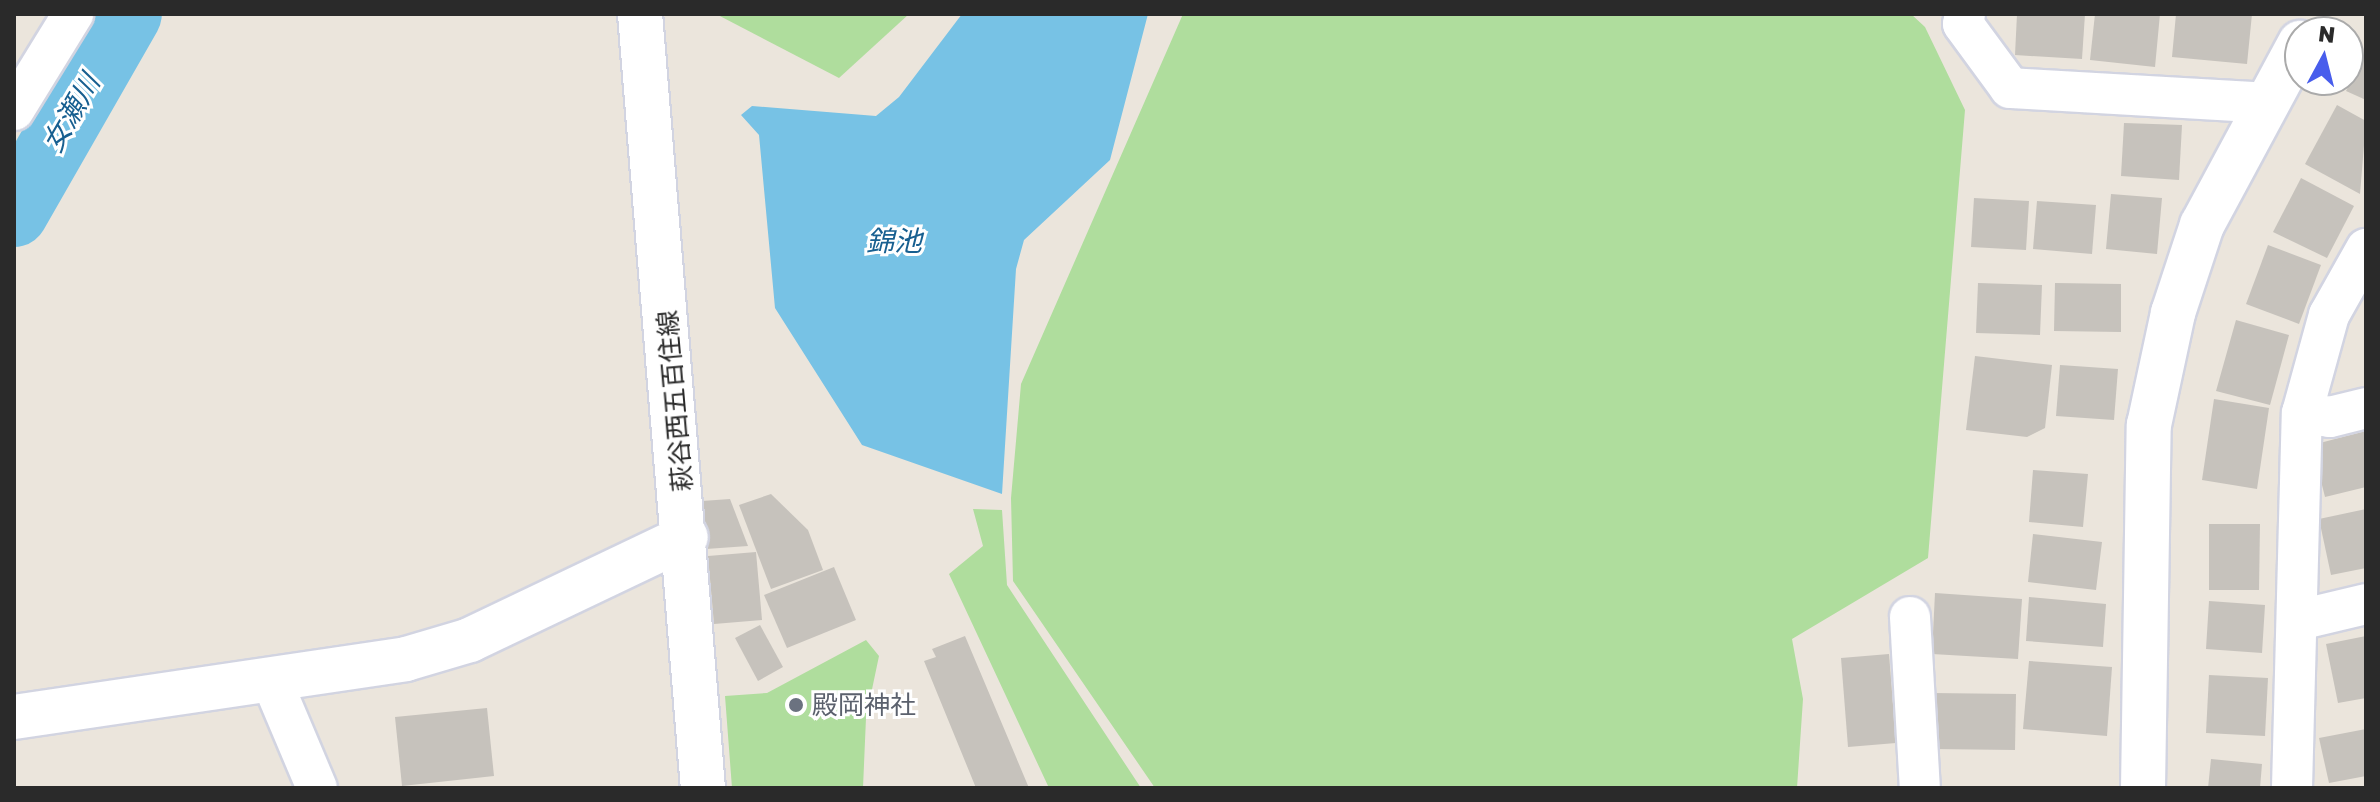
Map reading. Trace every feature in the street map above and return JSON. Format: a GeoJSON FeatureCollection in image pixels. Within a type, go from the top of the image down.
{"type":"FeatureCollection","features":[{"type":"Feature","properties":{"kind":"street"},"geometry":{"type":"LineString","coordinates":[[14,110],[73,14]]}},
{"type":"Feature","properties":{"kind":"street","name":"萩谷西五百住線"},"geometry":{"type":"LineString","coordinates":[[640,14],[686,537],[703,788]]}},
{"type":"Feature","properties":{"kind":"street"},"geometry":{"type":"LineString","coordinates":[[1965,14],[1963,24],[2010,88],[2268,103]]}},
{"type":"Feature","properties":{"kind":"street"},"geometry":{"type":"LineString","coordinates":[[2143,788],[2149,425],[2173,313],[2202,225],[2284,73]]}},
{"type":"Feature","properties":{"kind":"street"},"geometry":{"type":"LineString","coordinates":[[2292,788],[2299,620],[2302,413],[2329,315],[2366,249]]}},
{"type":"Feature","properties":{"kind":"street"},"geometry":{"type":"LineString","coordinates":[[2302,413],[2330,417],[2366,408]]}},
{"type":"Feature","properties":{"kind":"street"},"geometry":{"type":"LineString","coordinates":[[14,717],[273,684],[470,640],[686,537]]}},
{"type":"Feature","properties":{"kind":"street"},"geometry":{"type":"LineString","coordinates":[[2299,620],[2366,604]]}},
{"type":"Feature","properties":{"kind":"street"},"geometry":{"type":"LineString","coordinates":[[1910,617],[1920,788]]}},
{"type":"Feature","properties":{"kind":"street"},"geometry":{"type":"LineString","coordinates":[[273,684],[317,788]]}},
{"type":"Feature","properties":{"kind":"green space"},"geometry":{"type":"Polygon","coordinates":[[[716,14],[909,14],[839,78],[716,14]]]}},
{"type":"Feature","properties":{"kind":"green space"},"geometry":{"type":"Polygon","coordinates":[[[1183,14],[1911,14],[1925,27],[1965,110],[1928,558],[1792,639],[1803,699],[1797,788],[1155,788],[1013,581],[1011,498],[1021,384],[1183,14]]]}},
{"type":"Feature","properties":{"kind":"green space"},"geometry":{"type":"Polygon","coordinates":[[[973,509],[1002,510],[1007,585],[1141,788],[1049,788],[949,574],[983,546],[973,509]]]}},
{"type":"Feature","properties":{"kind":"green space","name":"殿岡神社"},"geometry":{"type":"Polygon","coordinates":[[[866,640],[879,656],[866,718],[863,788],[732,788],[725,696],[767,693],[866,640]]]}},
{"type":"Feature","properties":{"kind":"water","name":"錦池"},"geometry":{"type":"Polygon","coordinates":[[[962,14],[1148,14],[1110,160],[1024,240],[1016,269],[1002,494],[862,445],[775,308],[759,135],[741,115],[752,106],[876,116],[899,97],[962,14]]]}},
{"type":"Feature","properties":{"kind":"building"},"geometry":{"type":"Polygon","coordinates":[[[2017,14],[2085,14],[2082,59],[2015,55],[2017,14]]]}},
{"type":"Feature","properties":{"kind":"building"},"geometry":{"type":"Polygon","coordinates":[[[2095,14],[2160,14],[2155,67],[2090,60],[2095,14]]]}},
{"type":"Feature","properties":{"kind":"building"},"geometry":{"type":"Polygon","coordinates":[[[2176,14],[2252,14],[2247,64],[2172,57],[2176,14]]]}},
{"type":"Feature","properties":{"kind":"building"},"geometry":{"type":"Polygon","coordinates":[[[2366,50],[2366,100],[2357,96],[2364,96],[2366,50]]]}},
{"type":"Feature","properties":{"kind":"building"},"geometry":{"type":"Polygon","coordinates":[[[2337,105],[2366,121],[2360,194],[2305,164],[2337,105]]]}},
{"type":"Feature","properties":{"kind":"building"},"geometry":{"type":"Polygon","coordinates":[[[2124,123],[2182,125],[2179,180],[2121,176],[2124,123]]]}},
{"type":"Feature","properties":{"kind":"building"},"geometry":{"type":"Polygon","coordinates":[[[2301,178],[2354,206],[2327,258],[2273,232],[2301,178]]]}},
{"type":"Feature","properties":{"kind":"building"},"geometry":{"type":"Polygon","coordinates":[[[2111,194],[2162,198],[2157,254],[2106,249],[2111,194]]]}},
{"type":"Feature","properties":{"kind":"building"},"geometry":{"type":"Polygon","coordinates":[[[1974,198],[2029,201],[2026,250],[1971,247],[1974,198]]]}},
{"type":"Feature","properties":{"kind":"building"},"geometry":{"type":"Polygon","coordinates":[[[2037,201],[2096,205],[2092,254],[2033,249],[2037,201]]]}},
{"type":"Feature","properties":{"kind":"building"},"geometry":{"type":"Polygon","coordinates":[[[2268,245],[2321,265],[2299,324],[2246,304],[2268,245]]]}},
{"type":"Feature","properties":{"kind":"building"},"geometry":{"type":"Polygon","coordinates":[[[1978,283],[2042,285],[2040,335],[1976,333],[1978,283]]]}},
{"type":"Feature","properties":{"kind":"building"},"geometry":{"type":"Polygon","coordinates":[[[2055,283],[2121,284],[2121,332],[2054,331],[2055,283]]]}},
{"type":"Feature","properties":{"kind":"building"},"geometry":{"type":"Polygon","coordinates":[[[2236,320],[2289,335],[2270,405],[2216,391],[2236,320]]]}},
{"type":"Feature","properties":{"kind":"building"},"geometry":{"type":"Polygon","coordinates":[[[1975,356],[2052,365],[2045,428],[2027,437],[1966,430],[1975,356]]]}},
{"type":"Feature","properties":{"kind":"building"},"geometry":{"type":"Polygon","coordinates":[[[2060,365],[2118,369],[2114,420],[2056,416],[2060,365]]]}},
{"type":"Feature","properties":{"kind":"building"},"geometry":{"type":"Polygon","coordinates":[[[2214,399],[2269,408],[2257,489],[2202,480],[2214,399]]]}},
{"type":"Feature","properties":{"kind":"building"},"geometry":{"type":"Polygon","coordinates":[[[2366,431],[2366,487],[2325,497],[2312,445],[2366,431]]]}},
{"type":"Feature","properties":{"kind":"building"},"geometry":{"type":"Polygon","coordinates":[[[2033,470],[2088,474],[2083,527],[2029,522],[2033,470]]]}},
{"type":"Feature","properties":{"kind":"building"},"geometry":{"type":"Polygon","coordinates":[[[771,494],[808,530],[823,570],[771,589],[739,505],[771,494]]]}},
{"type":"Feature","properties":{"kind":"building"},"geometry":{"type":"Polygon","coordinates":[[[730,499],[748,546],[706,549],[702,501],[730,499]]]}},
{"type":"Feature","properties":{"kind":"building"},"geometry":{"type":"Polygon","coordinates":[[[2366,509],[2366,568],[2331,575],[2319,519],[2366,509]]]}},
{"type":"Feature","properties":{"kind":"building"},"geometry":{"type":"Polygon","coordinates":[[[2209,524],[2260,524],[2259,590],[2209,590],[2209,524]]]}},
{"type":"Feature","properties":{"kind":"building"},"geometry":{"type":"Polygon","coordinates":[[[2033,534],[2102,542],[2096,590],[2028,582],[2033,534]]]}},
{"type":"Feature","properties":{"kind":"building"},"geometry":{"type":"Polygon","coordinates":[[[756,552],[762,620],[714,624],[708,556],[756,552]]]}},
{"type":"Feature","properties":{"kind":"building"},"geometry":{"type":"Polygon","coordinates":[[[834,567],[856,620],[787,648],[764,595],[834,567]]]}},
{"type":"Feature","properties":{"kind":"building"},"geometry":{"type":"Polygon","coordinates":[[[1935,593],[2022,599],[2018,659],[1932,654],[1935,593]]]}},
{"type":"Feature","properties":{"kind":"building"},"geometry":{"type":"Polygon","coordinates":[[[2029,597],[2106,604],[2103,647],[2026,641],[2029,597]]]}},
{"type":"Feature","properties":{"kind":"building"},"geometry":{"type":"Polygon","coordinates":[[[2209,601],[2265,605],[2262,653],[2206,649],[2209,601]]]}},
{"type":"Feature","properties":{"kind":"building"},"geometry":{"type":"Polygon","coordinates":[[[760,625],[783,667],[758,681],[735,638],[760,625]]]}},
{"type":"Feature","properties":{"kind":"building"},"geometry":{"type":"Polygon","coordinates":[[[965,636],[1029,788],[976,788],[924,661],[936,657],[932,649],[965,636]]]}},
{"type":"Feature","properties":{"kind":"building"},"geometry":{"type":"Polygon","coordinates":[[[2366,636],[2366,698],[2338,703],[2326,644],[2366,636]]]}},
{"type":"Feature","properties":{"kind":"building"},"geometry":{"type":"Polygon","coordinates":[[[1889,654],[1896,743],[1848,747],[1841,658],[1889,654]]]}},
{"type":"Feature","properties":{"kind":"building"},"geometry":{"type":"Polygon","coordinates":[[[2029,661],[2112,667],[2107,736],[2023,729],[2029,661]]]}},
{"type":"Feature","properties":{"kind":"building"},"geometry":{"type":"Polygon","coordinates":[[[2209,675],[2268,678],[2265,736],[2206,733],[2209,675]]]}},
{"type":"Feature","properties":{"kind":"building"},"geometry":{"type":"Polygon","coordinates":[[[1932,693],[2016,694],[2015,750],[1932,749],[1932,693]]]}},
{"type":"Feature","properties":{"kind":"building"},"geometry":{"type":"Polygon","coordinates":[[[487,708],[494,776],[402,786],[395,717],[487,708]]]}},
{"type":"Feature","properties":{"kind":"building"},"geometry":{"type":"Polygon","coordinates":[[[2366,729],[2366,776],[2329,783],[2319,738],[2366,729]]]}},
{"type":"Feature","properties":{"kind":"building"},"geometry":{"type":"Polygon","coordinates":[[[2211,759],[2262,764],[2260,788],[2208,788],[2211,759]]]}},
{"type":"Feature","properties":{"kind":"waterway","name":"女瀬川"},"geometry":{"type":"LineString","coordinates":[[14,213],[128,14]]}},
{"type":"Feature","properties":{"kind":"place","name":"殿岡神社"},"geometry":{"type":"Point","coordinates":[796,705]}}]}
